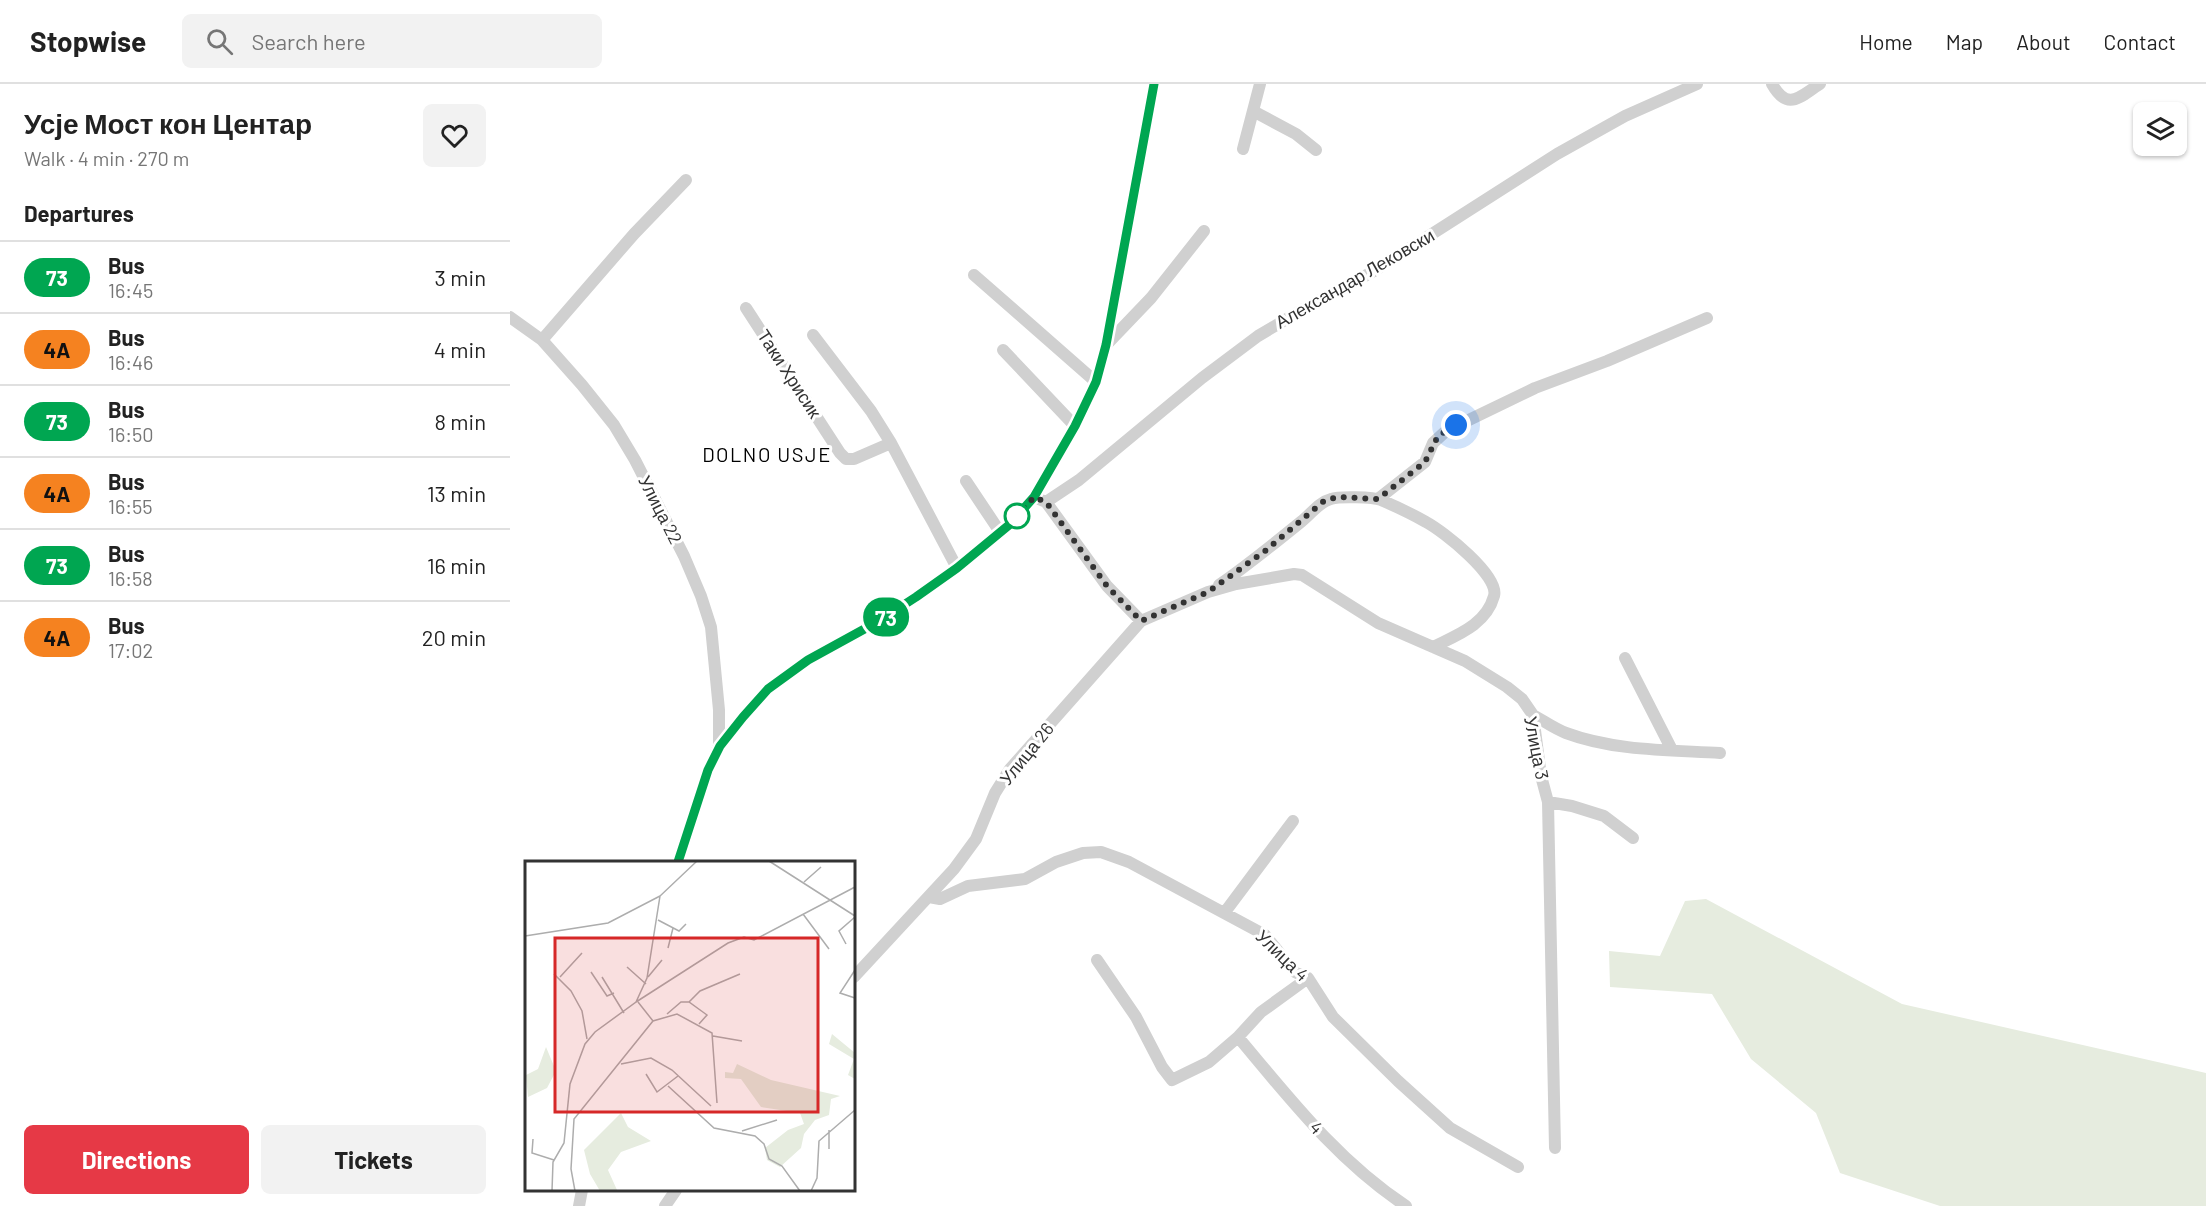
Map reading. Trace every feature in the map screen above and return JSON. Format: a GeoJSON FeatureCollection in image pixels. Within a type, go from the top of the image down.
{"type":"FeatureCollection","features":[{"type":"Feature","properties":{"kind":"street"},"geometry":{"type":"LineString","coordinates":[[678,861],[708,770],[720,746],[768,689],[808,660],[898,609],[957,568],[1040,499],[1096,382],[1106,345],[1154,84]]}},
{"type":"Feature","properties":{"kind":"street"},"geometry":{"type":"LineString","coordinates":[[1243,148],[1260,84]]}},
{"type":"Feature","properties":{"kind":"street","name":"Александар Лековски"},"geometry":{"type":"LineString","coordinates":[[1040,499],[1079,480],[1202,378],[1258,336],[1414,246],[1557,153],[1625,116],[1697,84]]}},
{"type":"Feature","properties":{"kind":"street"},"geometry":{"type":"LineString","coordinates":[[1772,84],[1779,96],[1785,100],[1793,100],[1820,84]]}},
{"type":"Feature","properties":{"kind":"street"},"geometry":{"type":"LineString","coordinates":[[1253,111],[1296,134],[1316,150]]}},
{"type":"Feature","properties":{"kind":"street"},"geometry":{"type":"LineString","coordinates":[[542,340],[634,234],[686,180]]}},
{"type":"Feature","properties":{"kind":"street"},"geometry":{"type":"LineString","coordinates":[[1106,345],[1151,298],[1204,231]]}},
{"type":"Feature","properties":{"kind":"street"},"geometry":{"type":"LineString","coordinates":[[974,275],[1096,382]]}},
{"type":"Feature","properties":{"kind":"street","name":"Таки Хрисик"},"geometry":{"type":"LineString","coordinates":[[746,308],[846,459],[854,459],[891,442]]}},
{"type":"Feature","properties":{"kind":"street","name":"Улица 22"},"geometry":{"type":"LineString","coordinates":[[510,317],[542,340],[614,425],[635,460],[684,556],[711,627],[720,746]]}},
{"type":"Feature","properties":{"kind":"street"},"geometry":{"type":"LineString","coordinates":[[1378,499],[1425,462],[1438,436],[1446,431],[1535,388],[1607,361],[1707,318]]}},
{"type":"Feature","properties":{"kind":"street"},"geometry":{"type":"LineString","coordinates":[[813,335],[871,411],[891,442],[957,568]]}},
{"type":"Feature","properties":{"kind":"street"},"geometry":{"type":"LineString","coordinates":[[1003,350],[1075,426]]}},
{"type":"Feature","properties":{"kind":"street"},"geometry":{"type":"LineString","coordinates":[[966,481],[1000,532]]}},
{"type":"Feature","properties":{"kind":"street"},"geometry":{"type":"LineString","coordinates":[[1208,592],[1279,540],[1324,501],[1337,497],[1378,499],[1427,522],[1462,550],[1494,585],[1495,595],[1485,614],[1474,626],[1433,647]]}},
{"type":"Feature","properties":{"kind":"street"},"geometry":{"type":"LineString","coordinates":[[1040,499],[1121,602],[1141,621]]}},
{"type":"Feature","properties":{"kind":"street","name":"Улица 3"},"geometry":{"type":"LineString","coordinates":[[1208,592],[1236,584],[1294,574],[1302,575],[1378,623],[1465,661],[1507,687],[1522,699],[1533,715],[1541,776],[1548,801],[1555,1148]]}},
{"type":"Feature","properties":{"kind":"street","name":"Улица 26"},"geometry":{"type":"LineString","coordinates":[[855,976],[954,869],[976,839],[995,794],[1010,769],[1141,621],[1208,592]]}},
{"type":"Feature","properties":{"kind":"street"},"geometry":{"type":"LineString","coordinates":[[1625,658],[1672,750]]}},
{"type":"Feature","properties":{"kind":"street"},"geometry":{"type":"LineString","coordinates":[[1533,715],[1564,732],[1589,741],[1720,753]]}},
{"type":"Feature","properties":{"kind":"street"},"geometry":{"type":"LineString","coordinates":[[1548,801],[1604,816],[1633,838]]}},
{"type":"Feature","properties":{"kind":"street"},"geometry":{"type":"LineString","coordinates":[[1225,912],[1293,821]]}},
{"type":"Feature","properties":{"kind":"street","name":"Улица 4"},"geometry":{"type":"LineString","coordinates":[[929,897],[940,899],[968,886],[1025,879],[1056,862],[1083,853],[1101,852],[1129,862],[1265,935],[1295,972],[1308,978],[1333,1017],[1398,1081],[1450,1128],[1518,1167]]}},
{"type":"Feature","properties":{"kind":"street"},"geometry":{"type":"LineString","coordinates":[[1096,960],[1136,1017],[1162,1067],[1172,1080],[1209,1062],[1238,1037],[1261,1012],[1308,978]]}},
{"type":"Feature","properties":{"kind":"street","name":"4"},"geometry":{"type":"LineString","coordinates":[[1238,1037],[1346,1160],[1377,1187],[1406,1206]]}},
{"type":"Feature","properties":{"kind":"street"},"geometry":{"type":"LineString","coordinates":[[579,1206],[582,1191]]}},
{"type":"Feature","properties":{"kind":"street"},"geometry":{"type":"LineString","coordinates":[[665,1206],[675,1191]]}},
{"type":"Feature","properties":{"kind":"shaded area"},"geometry":{"type":"Polygon","coordinates":[[[1706,899],[1902,1004],[2206,1073],[2206,1206],[1940,1206],[1840,1173],[1816,1113],[1751,1059],[1712,994],[1610,987],[1609,951],[1660,956],[1685,901],[1706,899]]]}},
{"type":"Feature","properties":{"kind":"bus line","name":"73"},"geometry":{"type":"LineString","coordinates":[[678,861],[708,770],[720,746],[768,689],[808,660],[879,621],[957,568],[1009,525],[1034,497],[1075,426],[1096,382],[1106,345],[1154,84]]}},
{"type":"Feature","properties":{"kind":"district","name":"DOLNO USJE"},"geometry":{"type":"Point","coordinates":[767,455]}},
{"type":"Feature","properties":{"kind":"route"},"geometry":{"type":"LineString","coordinates":[[1017,516],[1034,497],[1046,502],[1107,586],[1141,621],[1208,592],[1265,551],[1324,501],[1337,497],[1378,499],[1425,462],[1438,436],[1456,425]]}}]}
